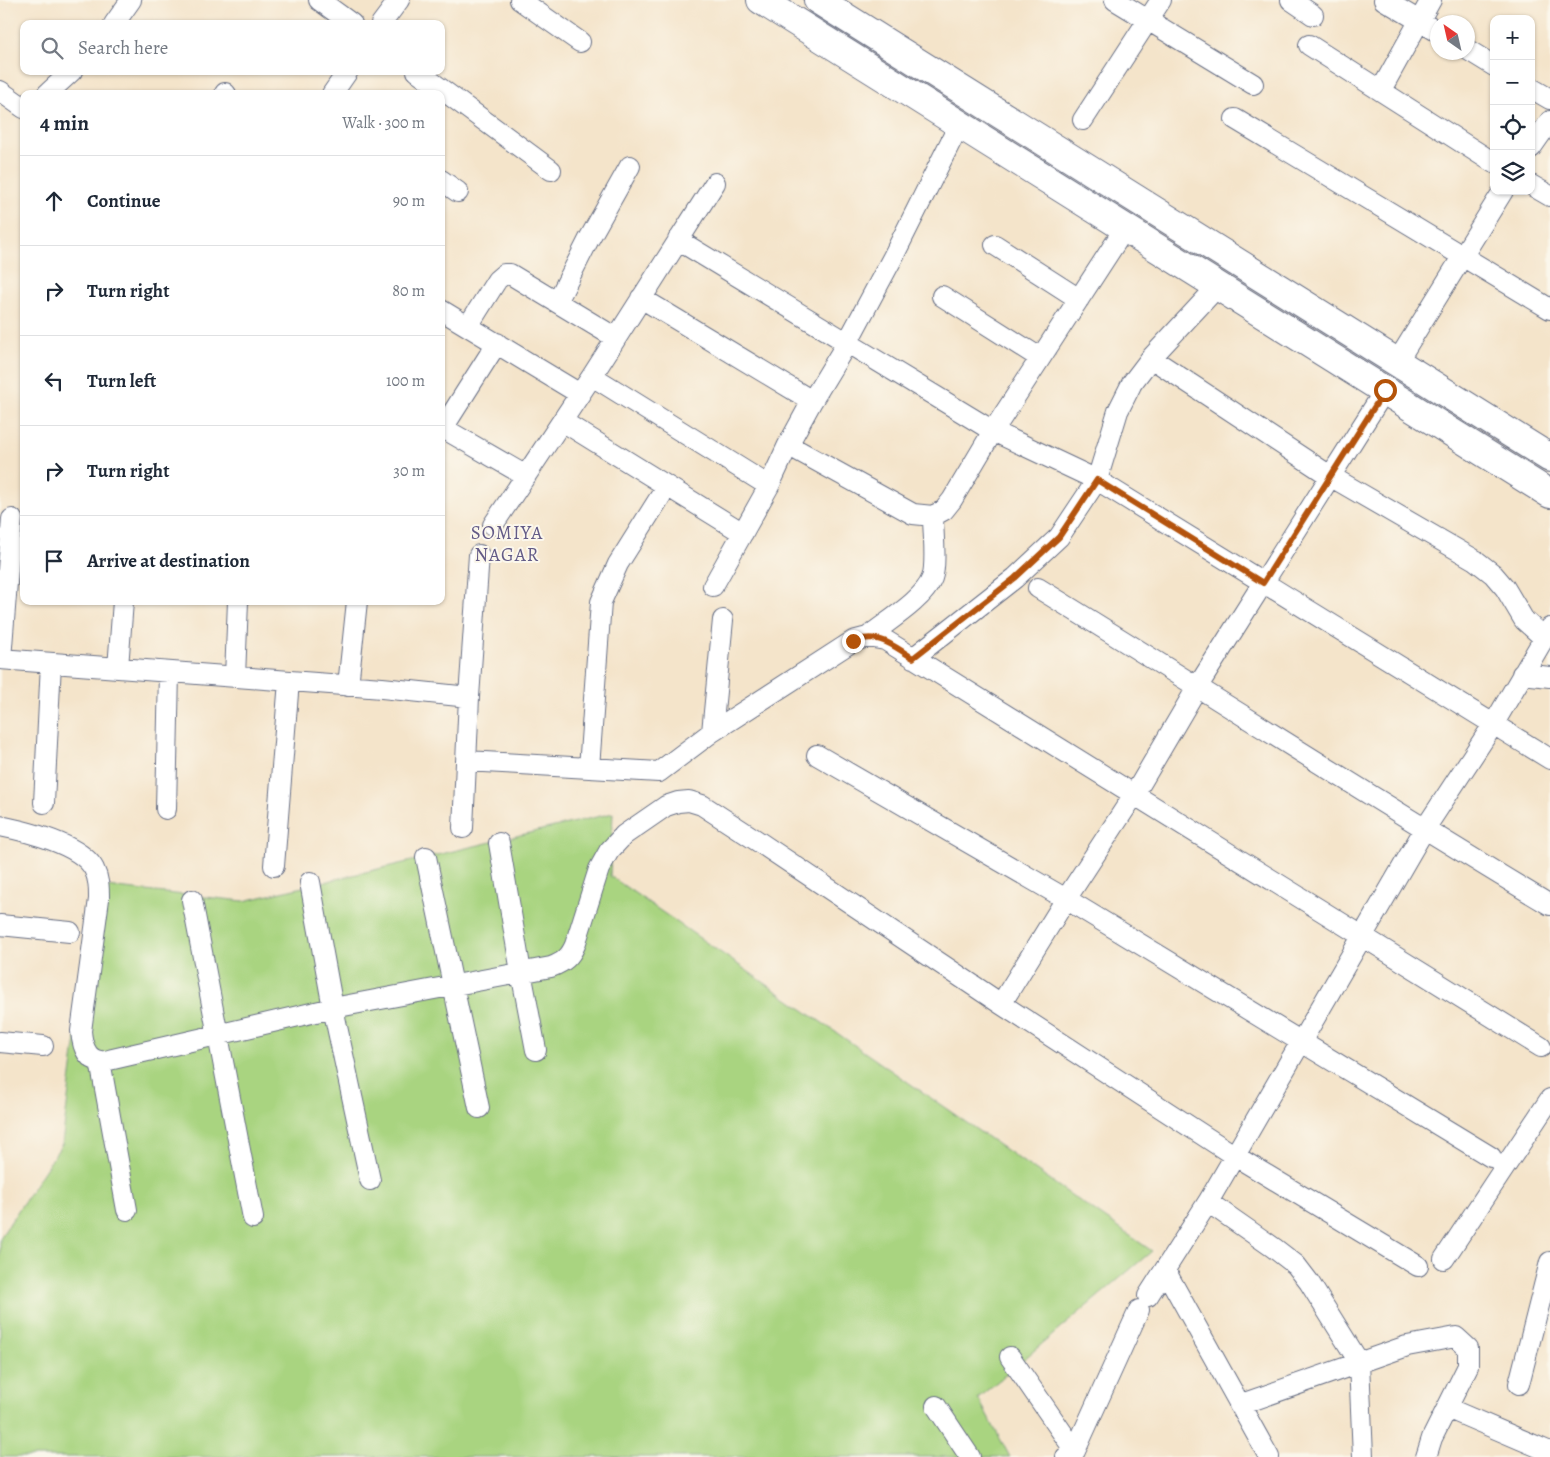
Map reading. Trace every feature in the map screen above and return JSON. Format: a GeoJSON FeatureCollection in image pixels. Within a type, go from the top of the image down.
{"type":"FeatureCollection","features":[{"type":"Feature","properties":{"kind":"main road"},"geometry":{"type":"LineString","coordinates":[[760,0],[1550,494]]}},
{"type":"Feature","properties":{"kind":"main road"},"geometry":{"type":"LineString","coordinates":[[818,0],[1550,458]]}},
{"type":"Feature","properties":{"kind":"street"},"geometry":{"type":"LineString","coordinates":[[117,20],[131,0]]}},
{"type":"Feature","properties":{"kind":"street"},"geometry":{"type":"LineString","coordinates":[[319,0],[346,20]]}},
{"type":"Feature","properties":{"kind":"street"},"geometry":{"type":"LineString","coordinates":[[385,20],[399,0]]}},
{"type":"Feature","properties":{"kind":"street"},"geometry":{"type":"LineString","coordinates":[[520,0],[580,42]]}},
{"type":"Feature","properties":{"kind":"street"},"geometry":{"type":"LineString","coordinates":[[1115,0],[1253,84]]}},
{"type":"Feature","properties":{"kind":"street"},"geometry":{"type":"LineString","coordinates":[[1084,120],[1147,19],[1161,0]]}},
{"type":"Feature","properties":{"kind":"street"},"geometry":{"type":"LineString","coordinates":[[1291,0],[1313,15]]}},
{"type":"Feature","properties":{"kind":"street"},"geometry":{"type":"LineString","coordinates":[[1384,0],[1430,27]]}},
{"type":"Feature","properties":{"kind":"street"},"geometry":{"type":"LineString","coordinates":[[1380,90],[1431,0]]}},
{"type":"Feature","properties":{"kind":"street"},"geometry":{"type":"LineString","coordinates":[[1309,45],[1490,160]]}},
{"type":"Feature","properties":{"kind":"street"},"geometry":{"type":"LineString","coordinates":[[1475,54],[1490,64]]}},
{"type":"Feature","properties":{"kind":"street"},"geometry":{"type":"LineString","coordinates":[[51,90],[68,75]]}},
{"type":"Feature","properties":{"kind":"street"},"geometry":{"type":"LineString","coordinates":[[335,90],[345,75]]}},
{"type":"Feature","properties":{"kind":"street"},"geometry":{"type":"LineString","coordinates":[[421,75],[442,90]]}},
{"type":"Feature","properties":{"kind":"street"},"geometry":{"type":"LineString","coordinates":[[1535,90],[1550,99]]}},
{"type":"Feature","properties":{"kind":"street"},"geometry":{"type":"LineString","coordinates":[[0,91],[20,105]]}},
{"type":"Feature","properties":{"kind":"street"},"geometry":{"type":"LineString","coordinates":[[445,92],[551,170]]}},
{"type":"Feature","properties":{"kind":"street"},"geometry":{"type":"LineString","coordinates":[[1235,119],[1550,309]]}},
{"type":"Feature","properties":{"kind":"street"},"geometry":{"type":"LineString","coordinates":[[1535,143],[1550,122]]}},
{"type":"Feature","properties":{"kind":"street"},"geometry":{"type":"LineString","coordinates":[[713,586],[769,486],[788,445],[812,401],[847,343],[894,257],[960,125]]}},
{"type":"Feature","properties":{"kind":"street"},"geometry":{"type":"LineString","coordinates":[[557,302],[589,239],[630,166]]}},
{"type":"Feature","properties":{"kind":"street"},"geometry":{"type":"LineString","coordinates":[[445,183],[458,192]]}},
{"type":"Feature","properties":{"kind":"street"},"geometry":{"type":"LineString","coordinates":[[493,525],[592,376],[715,183]]}},
{"type":"Feature","properties":{"kind":"street"},"geometry":{"type":"LineString","coordinates":[[1535,188],[1550,196]]}},
{"type":"Feature","properties":{"kind":"street"},"geometry":{"type":"LineString","coordinates":[[1397,362],[1501,195]]}},
{"type":"Feature","properties":{"kind":"street"},"geometry":{"type":"LineString","coordinates":[[788,445],[913,514],[932,516],[944,510],[1125,228]]}},
{"type":"Feature","properties":{"kind":"street"},"geometry":{"type":"LineString","coordinates":[[678,240],[993,431],[1097,480],[1550,758]]}},
{"type":"Feature","properties":{"kind":"street"},"geometry":{"type":"LineString","coordinates":[[995,245],[1079,299]]}},
{"type":"Feature","properties":{"kind":"street"},"geometry":{"type":"LineString","coordinates":[[468,326],[497,280],[504,274],[510,274],[616,338]]}},
{"type":"Feature","properties":{"kind":"street"},"geometry":{"type":"LineString","coordinates":[[913,658],[1015,578],[1059,537],[1097,480],[1118,411],[1132,383],[1151,358],[1218,286]]}},
{"type":"Feature","properties":{"kind":"street"},"geometry":{"type":"LineString","coordinates":[[942,296],[1040,358]]}},
{"type":"Feature","properties":{"kind":"street"},"geometry":{"type":"LineString","coordinates":[[641,298],[812,401]]}},
{"type":"Feature","properties":{"kind":"street"},"geometry":{"type":"LineString","coordinates":[[445,312],[580,394]]}},
{"type":"Feature","properties":{"kind":"street"},"geometry":{"type":"LineString","coordinates":[[445,423],[497,343]]}},
{"type":"Feature","properties":{"kind":"street"},"geometry":{"type":"LineString","coordinates":[[1071,1454],[1144,1303],[1208,1202],[1424,830],[1493,724],[1547,633],[1524,620],[1505,588],[1493,574],[1475,560],[1330,476],[1151,358]]}},
{"type":"Feature","properties":{"kind":"street"},"geometry":{"type":"LineString","coordinates":[[592,376],[769,486]]}},
{"type":"Feature","properties":{"kind":"street"},"geometry":{"type":"LineString","coordinates":[[1001,1004],[1066,899],[1134,795],[1198,686],[1385,390]]}},
{"type":"Feature","properties":{"kind":"street"},"geometry":{"type":"LineString","coordinates":[[562,422],[743,533]]}},
{"type":"Feature","properties":{"kind":"street"},"geometry":{"type":"LineString","coordinates":[[445,430],[526,476]]}},
{"type":"Feature","properties":{"kind":"street"},"geometry":{"type":"LineString","coordinates":[[589,768],[601,602],[618,564],[667,486]]}},
{"type":"Feature","properties":{"kind":"street"},"geometry":{"type":"LineString","coordinates":[[466,761],[659,772],[712,732],[853,641],[868,637],[914,601],[928,586],[933,576],[932,516]]}},
{"type":"Feature","properties":{"kind":"street"},"geometry":{"type":"LineString","coordinates":[[12,519],[1,659],[469,697]]}},
{"type":"Feature","properties":{"kind":"street"},"geometry":{"type":"LineString","coordinates":[[463,828],[469,697],[479,555]]}},
{"type":"Feature","properties":{"kind":"street"},"geometry":{"type":"LineString","coordinates":[[1038,588],[1198,686],[1424,830],[1550,905]]}},
{"type":"Feature","properties":{"kind":"street"},"geometry":{"type":"LineString","coordinates":[[118,668],[123,605]]}},
{"type":"Feature","properties":{"kind":"street"},"geometry":{"type":"LineString","coordinates":[[235,677],[238,605]]}},
{"type":"Feature","properties":{"kind":"street"},"geometry":{"type":"LineString","coordinates":[[348,686],[357,605]]}},
{"type":"Feature","properties":{"kind":"street"},"geometry":{"type":"LineString","coordinates":[[712,732],[723,620]]}},
{"type":"Feature","properties":{"kind":"street"},"geometry":{"type":"LineString","coordinates":[[868,637],[885,640],[1542,1048]]}},
{"type":"Feature","properties":{"kind":"street"},"geometry":{"type":"LineString","coordinates":[[44,803],[51,663]]}},
{"type":"Feature","properties":{"kind":"street"},"geometry":{"type":"LineString","coordinates":[[166,809],[169,672]]}},
{"type":"Feature","properties":{"kind":"street"},"geometry":{"type":"LineString","coordinates":[[1522,674],[1550,677]]}},
{"type":"Feature","properties":{"kind":"street"},"geometry":{"type":"LineString","coordinates":[[274,866],[289,681]]}},
{"type":"Feature","properties":{"kind":"street"},"geometry":{"type":"LineString","coordinates":[[817,755],[1066,899],[1491,1157]]}},
{"type":"Feature","properties":{"kind":"street"},"geometry":{"type":"LineString","coordinates":[[0,826],[52,840],[82,856],[93,868],[98,882],[98,899],[81,1031],[82,1044],[89,1055],[100,1061],[113,1060],[333,1008],[551,967],[562,963],[570,956],[576,945],[599,869],[609,851],[624,835],[666,806],[689,801],[702,806],[759,842],[1001,1004],[1235,1156],[1418,1266]]}},
{"type":"Feature","properties":{"kind":"street"},"geometry":{"type":"LineString","coordinates":[[499,843],[536,1050]]}},
{"type":"Feature","properties":{"kind":"street"},"geometry":{"type":"LineString","coordinates":[[426,857],[479,1108]]}},
{"type":"Feature","properties":{"kind":"street"},"geometry":{"type":"LineString","coordinates":[[310,882],[333,1008],[370,1180]]}},
{"type":"Feature","properties":{"kind":"street"},"geometry":{"type":"LineString","coordinates":[[192,900],[253,1218]]}},
{"type":"Feature","properties":{"kind":"street"},"geometry":{"type":"LineString","coordinates":[[0,925],[70,932]]}},
{"type":"Feature","properties":{"kind":"street"},"geometry":{"type":"LineString","coordinates":[[0,1042],[43,1046]]}},
{"type":"Feature","properties":{"kind":"street"},"geometry":{"type":"LineString","coordinates":[[100,1061],[126,1210]]}},
{"type":"Feature","properties":{"kind":"street"},"geometry":{"type":"LineString","coordinates":[[1444,1259],[1550,1100]]}},
{"type":"Feature","properties":{"kind":"street"},"geometry":{"type":"LineString","coordinates":[[1208,1202],[1296,1264],[1359,1362],[1363,1457]]}},
{"type":"Feature","properties":{"kind":"street"},"geometry":{"type":"LineString","coordinates":[[1519,1384],[1550,1262]]}},
{"type":"Feature","properties":{"kind":"street"},"geometry":{"type":"LineString","coordinates":[[1165,1270],[1269,1457]]}},
{"type":"Feature","properties":{"kind":"street"},"geometry":{"type":"LineString","coordinates":[[1239,1405],[1407,1346],[1456,1338],[1468,1348],[1468,1366],[1432,1438],[1426,1457]]}},
{"type":"Feature","properties":{"kind":"street"},"geometry":{"type":"LineString","coordinates":[[1010,1357],[1071,1454]]}},
{"type":"Feature","properties":{"kind":"street"},"geometry":{"type":"LineString","coordinates":[[936,1406],[970,1457]]}},
{"type":"Feature","properties":{"kind":"street"},"geometry":{"type":"LineString","coordinates":[[1447,1408],[1550,1452]]}},
{"type":"Feature","properties":{"kind":"green space"},"geometry":{"type":"Polygon","coordinates":[[[613,813],[610,876],[1152,1251],[978,1398],[1010,1457],[0,1457],[0,1238],[62,1144],[96,886],[244,901],[613,813]]]}},
{"type":"Feature","properties":{"kind":"district","name":"SOMIYA NAGAR"},"geometry":{"type":"Point","coordinates":[507,544]}},
{"type":"Feature","properties":{"kind":"route"},"geometry":{"type":"LineString","coordinates":[[853,641],[868,637],[885,640],[913,658],[1015,578],[1059,537],[1097,480],[1263,583],[1385,390]]}}]}
